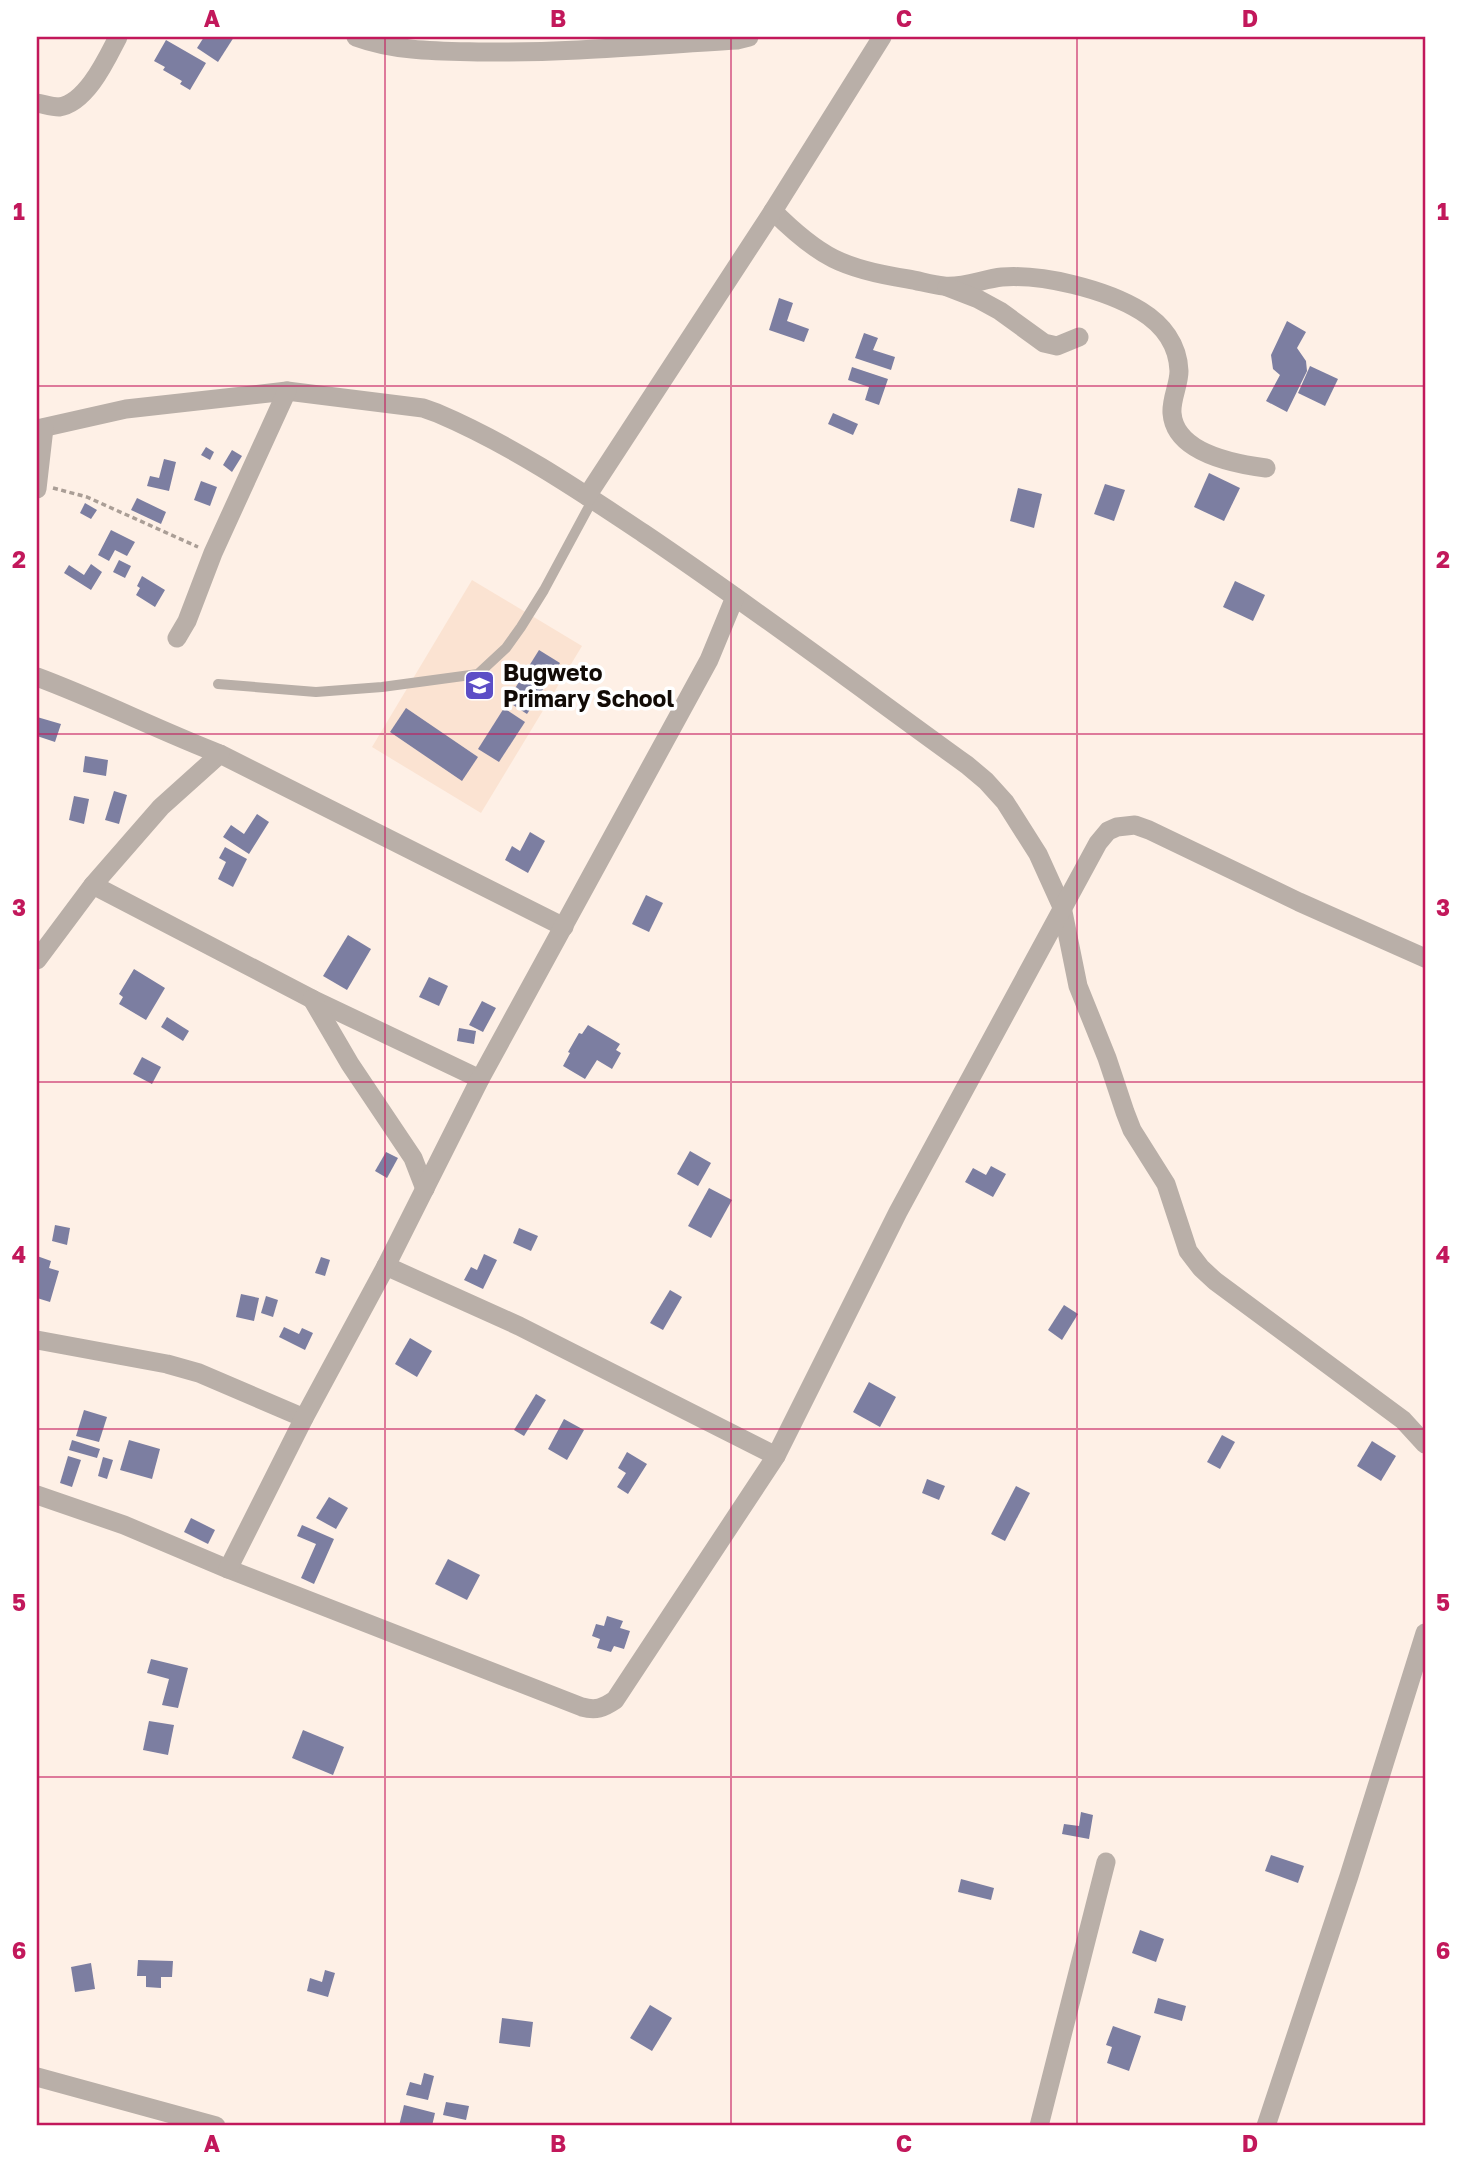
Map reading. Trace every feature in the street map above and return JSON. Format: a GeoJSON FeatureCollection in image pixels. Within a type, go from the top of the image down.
{"type":"FeatureCollection","features":[{"type":"Feature","properties":{"kind":"street"},"geometry":{"type":"LineString","coordinates":[[37,103],[58,107],[72,102],[96,79],[118,37]]}},
{"type":"Feature","properties":{"kind":"street"},"geometry":{"type":"LineString","coordinates":[[356,37],[382,46],[428,43],[568,52],[669,40],[737,40],[750,37]]}},
{"type":"Feature","properties":{"kind":"street"},"geometry":{"type":"LineString","coordinates":[[590,497],[882,37]]}},
{"type":"Feature","properties":{"kind":"street"},"geometry":{"type":"LineString","coordinates":[[773,211],[800,238],[842,264],[883,275],[946,286],[1000,311],[1044,343],[1058,346],[1079,337]]}},
{"type":"Feature","properties":{"kind":"street"},"geometry":{"type":"LineString","coordinates":[[946,286],[1007,277],[1036,279],[1096,292],[1141,311],[1162,326],[1173,348],[1179,371],[1172,413],[1181,435],[1215,457],[1266,468]]}},
{"type":"Feature","properties":{"kind":"street"},"geometry":{"type":"LineString","coordinates":[[177,638],[187,621],[213,553],[287,391]]}},
{"type":"Feature","properties":{"kind":"street"},"geometry":{"type":"LineString","coordinates":[[37,486],[41,428],[126,409],[287,391],[422,408],[530,460],[590,497],[735,597],[986,780],[1010,810],[1038,854],[1062,907],[1078,986],[1132,1130],[1166,1184],[1188,1251],[1200,1268],[1215,1281],[1403,1420],[1425,1444]]}},
{"type":"Feature","properties":{"kind":"street"},"geometry":{"type":"LineString","coordinates":[[228,1569],[480,1079],[709,660],[735,597]]}},
{"type":"Feature","properties":{"kind":"street"},"geometry":{"type":"LineString","coordinates":[[37,677],[220,754],[564,927]]}},
{"type":"Feature","properties":{"kind":"street"},"geometry":{"type":"LineString","coordinates":[[37,960],[93,885],[161,807],[220,754]]}},
{"type":"Feature","properties":{"kind":"street"},"geometry":{"type":"LineString","coordinates":[[37,1495],[124,1525],[228,1569],[594,1711],[615,1700],[776,1456],[898,1212],[1062,907],[1098,843],[1108,831],[1135,825],[1425,958]]}},
{"type":"Feature","properties":{"kind":"street"},"geometry":{"type":"LineString","coordinates":[[93,885],[312,999],[480,1079]]}},
{"type":"Feature","properties":{"kind":"street"},"geometry":{"type":"LineString","coordinates":[[312,999],[350,1064],[413,1158],[425,1189]]}},
{"type":"Feature","properties":{"kind":"street"},"geometry":{"type":"LineString","coordinates":[[386,1266],[519,1326],[776,1456]]}},
{"type":"Feature","properties":{"kind":"street"},"geometry":{"type":"LineString","coordinates":[[37,1339],[167,1364],[199,1373],[304,1418]]}},
{"type":"Feature","properties":{"kind":"street"},"geometry":{"type":"LineString","coordinates":[[1266,2126],[1349,1876],[1425,1633]]}},
{"type":"Feature","properties":{"kind":"street"},"geometry":{"type":"LineString","coordinates":[[1039,2126],[1106,1863]]}},
{"type":"Feature","properties":{"kind":"street"},"geometry":{"type":"LineString","coordinates":[[37,2077],[216,2126]]}},
{"type":"Feature","properties":{"kind":"lane"},"geometry":{"type":"LineString","coordinates":[[218,684],[316,692],[382,687],[478,674],[506,648],[544,590],[590,497]]}},
{"type":"Feature","properties":{"kind":"path"},"geometry":{"type":"LineString","coordinates":[[37,486],[87,497],[213,553]]}},
{"type":"Feature","properties":{"kind":"shaded area"},"geometry":{"type":"Polygon","coordinates":[[[472,580],[582,646],[481,813],[372,747],[472,580]]]}},
{"type":"Feature","properties":{"kind":"building"},"geometry":{"type":"Polygon","coordinates":[[[204,37],[234,37],[218,62],[197,48],[204,37]]]}},
{"type":"Feature","properties":{"kind":"building"},"geometry":{"type":"Polygon","coordinates":[[[166,40],[206,63],[190,90],[180,84],[182,81],[163,70],[165,67],[154,61],[166,40]]]}},
{"type":"Feature","properties":{"kind":"building"},"geometry":{"type":"Polygon","coordinates":[[[779,298],[793,303],[787,321],[809,329],[804,342],[769,330],[779,298]]]}},
{"type":"Feature","properties":{"kind":"building"},"geometry":{"type":"Polygon","coordinates":[[[1287,321],[1306,332],[1297,348],[1306,361],[1307,371],[1287,412],[1266,401],[1280,375],[1273,369],[1271,355],[1287,321]]]}},
{"type":"Feature","properties":{"kind":"building"},"geometry":{"type":"Polygon","coordinates":[[[864,333],[878,338],[873,350],[895,357],[891,370],[855,358],[864,333]]]}},
{"type":"Feature","properties":{"kind":"building"},"geometry":{"type":"Polygon","coordinates":[[[1310,366],[1338,379],[1325,406],[1298,393],[1310,366]]]}},
{"type":"Feature","properties":{"kind":"building"},"geometry":{"type":"Polygon","coordinates":[[[852,367],[888,379],[879,405],[865,400],[869,387],[848,380],[852,367]]]}},
{"type":"Feature","properties":{"kind":"building"},"geometry":{"type":"Polygon","coordinates":[[[833,413],[858,424],[853,435],[828,424],[833,413]]]}},
{"type":"Feature","properties":{"kind":"building"},"geometry":{"type":"Polygon","coordinates":[[[206,447],[214,452],[210,460],[201,455],[206,447]]]}},
{"type":"Feature","properties":{"kind":"building"},"geometry":{"type":"Polygon","coordinates":[[[232,450],[242,456],[232,472],[223,465],[232,450]]]}},
{"type":"Feature","properties":{"kind":"building"},"geometry":{"type":"Polygon","coordinates":[[[164,459],[176,462],[169,491],[147,486],[150,476],[159,478],[164,459]]]}},
{"type":"Feature","properties":{"kind":"building"},"geometry":{"type":"Polygon","coordinates":[[[1209,473],[1240,488],[1224,521],[1194,507],[1209,473]]]}},
{"type":"Feature","properties":{"kind":"building"},"geometry":{"type":"Polygon","coordinates":[[[201,481],[217,487],[210,506],[194,500],[201,481]]]}},
{"type":"Feature","properties":{"kind":"building"},"geometry":{"type":"Polygon","coordinates":[[[1105,484],[1125,490],[1114,521],[1094,514],[1105,484]]]}},
{"type":"Feature","properties":{"kind":"building"},"geometry":{"type":"Polygon","coordinates":[[[1018,488],[1042,494],[1034,528],[1010,521],[1018,488]]]}},
{"type":"Feature","properties":{"kind":"building"},"geometry":{"type":"Polygon","coordinates":[[[137,498],[166,512],[161,524],[131,510],[137,498]]]}},
{"type":"Feature","properties":{"kind":"building"},"geometry":{"type":"Polygon","coordinates":[[[85,503],[97,510],[91,519],[80,513],[85,503]]]}},
{"type":"Feature","properties":{"kind":"building"},"geometry":{"type":"Polygon","coordinates":[[[111,530],[135,542],[127,556],[115,550],[109,561],[98,555],[111,530]]]}},
{"type":"Feature","properties":{"kind":"building"},"geometry":{"type":"Polygon","coordinates":[[[119,560],[131,566],[125,578],[113,572],[119,560]]]}},
{"type":"Feature","properties":{"kind":"building"},"geometry":{"type":"Polygon","coordinates":[[[91,564],[102,572],[91,590],[64,573],[69,565],[84,575],[91,564]]]}},
{"type":"Feature","properties":{"kind":"building"},"geometry":{"type":"Polygon","coordinates":[[[142,576],[165,590],[155,607],[136,595],[142,576]]]}},
{"type":"Feature","properties":{"kind":"building"},"geometry":{"type":"Polygon","coordinates":[[[1235,581],[1265,595],[1253,621],[1223,607],[1235,581]]]}},
{"type":"Feature","properties":{"kind":"building"},"geometry":{"type":"Polygon","coordinates":[[[539,650],[560,663],[527,714],[507,701],[539,650]]]}},
{"type":"Feature","properties":{"kind":"building"},"geometry":{"type":"Polygon","coordinates":[[[406,708],[478,757],[462,781],[390,732],[406,708]]]}},
{"type":"Feature","properties":{"kind":"building"},"geometry":{"type":"Polygon","coordinates":[[[504,708],[525,722],[499,762],[478,749],[504,708]]]}},
{"type":"Feature","properties":{"kind":"building"},"geometry":{"type":"Polygon","coordinates":[[[37,717],[61,724],[55,742],[37,736],[37,717]]]}},
{"type":"Feature","properties":{"kind":"building"},"geometry":{"type":"Polygon","coordinates":[[[85,756],[108,760],[106,776],[83,772],[85,756]]]}},
{"type":"Feature","properties":{"kind":"building"},"geometry":{"type":"Polygon","coordinates":[[[114,791],[127,795],[119,824],[105,820],[114,791]]]}},
{"type":"Feature","properties":{"kind":"building"},"geometry":{"type":"Polygon","coordinates":[[[74,796],[89,799],[84,824],[69,820],[74,796]]]}},
{"type":"Feature","properties":{"kind":"building"},"geometry":{"type":"Polygon","coordinates":[[[257,814],[269,822],[249,854],[223,837],[231,825],[244,834],[257,814]]]}},
{"type":"Feature","properties":{"kind":"building"},"geometry":{"type":"Polygon","coordinates":[[[530,832],[545,841],[528,873],[505,860],[512,846],[520,851],[530,832]]]}},
{"type":"Feature","properties":{"kind":"building"},"geometry":{"type":"Polygon","coordinates":[[[225,847],[247,859],[233,887],[218,879],[226,862],[219,858],[225,847]]]}},
{"type":"Feature","properties":{"kind":"building"},"geometry":{"type":"Polygon","coordinates":[[[646,895],[663,903],[649,932],[632,924],[646,895]]]}},
{"type":"Feature","properties":{"kind":"building"},"geometry":{"type":"Polygon","coordinates":[[[348,935],[371,949],[347,990],[323,976],[348,935]]]}},
{"type":"Feature","properties":{"kind":"building"},"geometry":{"type":"Polygon","coordinates":[[[134,969],[165,988],[146,1020],[119,1004],[123,997],[119,994],[134,969]]]}},
{"type":"Feature","properties":{"kind":"building"},"geometry":{"type":"Polygon","coordinates":[[[429,977],[448,986],[439,1006],[419,997],[429,977]]]}},
{"type":"Feature","properties":{"kind":"building"},"geometry":{"type":"Polygon","coordinates":[[[482,1001],[496,1008],[483,1032],[469,1025],[482,1001]]]}},
{"type":"Feature","properties":{"kind":"building"},"geometry":{"type":"Polygon","coordinates":[[[167,1017],[189,1031],[183,1041],[161,1027],[167,1017]]]}},
{"type":"Feature","properties":{"kind":"building"},"geometry":{"type":"Polygon","coordinates":[[[588,1025],[620,1044],[616,1050],[621,1053],[612,1069],[597,1060],[585,1079],[563,1066],[579,1033],[582,1034],[588,1025]]]}},
{"type":"Feature","properties":{"kind":"building"},"geometry":{"type":"Polygon","coordinates":[[[459,1028],[476,1031],[474,1044],[457,1041],[459,1028]]]}},
{"type":"Feature","properties":{"kind":"building"},"geometry":{"type":"Polygon","coordinates":[[[142,1057],[161,1067],[152,1084],[133,1074],[142,1057]]]}},
{"type":"Feature","properties":{"kind":"building"},"geometry":{"type":"Polygon","coordinates":[[[690,1151],[711,1163],[698,1186],[677,1174],[690,1151]]]}},
{"type":"Feature","properties":{"kind":"building"},"geometry":{"type":"Polygon","coordinates":[[[386,1152],[398,1158],[387,1178],[375,1171],[386,1152]]]}},
{"type":"Feature","properties":{"kind":"building"},"geometry":{"type":"Polygon","coordinates":[[[991,1166],[1006,1174],[993,1197],[965,1182],[973,1168],[986,1175],[991,1166]]]}},
{"type":"Feature","properties":{"kind":"building"},"geometry":{"type":"Polygon","coordinates":[[[709,1188],[732,1200],[711,1238],[688,1226],[709,1188]]]}},
{"type":"Feature","properties":{"kind":"building"},"geometry":{"type":"Polygon","coordinates":[[[55,1225],[70,1228],[67,1245],[52,1241],[55,1225]]]}},
{"type":"Feature","properties":{"kind":"building"},"geometry":{"type":"Polygon","coordinates":[[[519,1228],[538,1236],[531,1251],[513,1243],[519,1228]]]}},
{"type":"Feature","properties":{"kind":"building"},"geometry":{"type":"Polygon","coordinates":[[[484,1254],[497,1260],[483,1289],[464,1280],[471,1267],[477,1270],[484,1254]]]}},
{"type":"Feature","properties":{"kind":"building"},"geometry":{"type":"Polygon","coordinates":[[[37,1256],[51,1261],[49,1268],[59,1271],[50,1302],[37,1298],[37,1256]]]}},
{"type":"Feature","properties":{"kind":"building"},"geometry":{"type":"Polygon","coordinates":[[[321,1257],[330,1260],[325,1276],[315,1273],[321,1257]]]}},
{"type":"Feature","properties":{"kind":"building"},"geometry":{"type":"Polygon","coordinates":[[[670,1290],[682,1297],[663,1330],[650,1323],[670,1290]]]}},
{"type":"Feature","properties":{"kind":"building"},"geometry":{"type":"Polygon","coordinates":[[[241,1294],[259,1298],[254,1321],[236,1317],[241,1294]]]}},
{"type":"Feature","properties":{"kind":"building"},"geometry":{"type":"Polygon","coordinates":[[[266,1296],[278,1300],[273,1317],[261,1313],[266,1296]]]}},
{"type":"Feature","properties":{"kind":"building"},"geometry":{"type":"Polygon","coordinates":[[[1064,1305],[1078,1314],[1062,1340],[1048,1330],[1064,1305]]]}},
{"type":"Feature","properties":{"kind":"building"},"geometry":{"type":"Polygon","coordinates":[[[284,1327],[299,1334],[302,1328],[313,1333],[305,1350],[279,1337],[284,1327]]]}},
{"type":"Feature","properties":{"kind":"building"},"geometry":{"type":"Polygon","coordinates":[[[410,1338],[432,1351],[417,1377],[395,1364],[410,1338]]]}},
{"type":"Feature","properties":{"kind":"building"},"geometry":{"type":"Polygon","coordinates":[[[869,1382],[896,1397],[880,1427],[853,1412],[869,1382]]]}},
{"type":"Feature","properties":{"kind":"building"},"geometry":{"type":"Polygon","coordinates":[[[536,1394],[546,1400],[524,1436],[514,1430],[536,1394]]]}},
{"type":"Feature","properties":{"kind":"building"},"geometry":{"type":"Polygon","coordinates":[[[84,1410],[107,1417],[99,1442],[76,1436],[84,1410]]]}},
{"type":"Feature","properties":{"kind":"building"},"geometry":{"type":"Polygon","coordinates":[[[564,1419],[584,1430],[567,1460],[548,1449],[564,1419]]]}},
{"type":"Feature","properties":{"kind":"building"},"geometry":{"type":"Polygon","coordinates":[[[1222,1435],[1235,1442],[1220,1469],[1207,1462],[1222,1435]]]}},
{"type":"Feature","properties":{"kind":"building"},"geometry":{"type":"Polygon","coordinates":[[[72,1440],[100,1449],[97,1458],[69,1450],[72,1440]]]}},
{"type":"Feature","properties":{"kind":"building"},"geometry":{"type":"Polygon","coordinates":[[[129,1440],[160,1449],[152,1479],[120,1470],[129,1440]]]}},
{"type":"Feature","properties":{"kind":"building"},"geometry":{"type":"Polygon","coordinates":[[[1372,1441],[1396,1456],[1381,1481],[1357,1466],[1372,1441]]]}},
{"type":"Feature","properties":{"kind":"building"},"geometry":{"type":"Polygon","coordinates":[[[627,1452],[647,1464],[628,1494],[617,1487],[626,1473],[618,1468],[627,1452]]]}},
{"type":"Feature","properties":{"kind":"building"},"geometry":{"type":"Polygon","coordinates":[[[68,1456],[81,1460],[72,1487],[60,1483],[68,1456]]]}},
{"type":"Feature","properties":{"kind":"building"},"geometry":{"type":"Polygon","coordinates":[[[103,1457],[113,1460],[107,1479],[98,1476],[103,1457]]]}},
{"type":"Feature","properties":{"kind":"building"},"geometry":{"type":"Polygon","coordinates":[[[927,1479],[945,1486],[939,1500],[922,1493],[927,1479]]]}},
{"type":"Feature","properties":{"kind":"building"},"geometry":{"type":"Polygon","coordinates":[[[1016,1486],[1030,1493],[1005,1541],[991,1534],[1016,1486]]]}},
{"type":"Feature","properties":{"kind":"building"},"geometry":{"type":"Polygon","coordinates":[[[329,1497],[348,1508],[336,1529],[316,1518],[329,1497]]]}},
{"type":"Feature","properties":{"kind":"building"},"geometry":{"type":"Polygon","coordinates":[[[191,1518],[215,1530],[208,1544],[184,1532],[191,1518]]]}},
{"type":"Feature","properties":{"kind":"building"},"geometry":{"type":"Polygon","coordinates":[[[302,1525],[334,1539],[314,1584],[301,1578],[316,1544],[297,1536],[302,1525]]]}},
{"type":"Feature","properties":{"kind":"building"},"geometry":{"type":"Polygon","coordinates":[[[448,1559],[480,1575],[467,1600],[435,1584],[448,1559]]]}},
{"type":"Feature","properties":{"kind":"building"},"geometry":{"type":"Polygon","coordinates":[[[607,1616],[623,1621],[620,1628],[630,1631],[624,1649],[614,1646],[611,1652],[597,1648],[600,1639],[592,1636],[596,1624],[604,1626],[607,1616]]]}},
{"type":"Feature","properties":{"kind":"building"},"geometry":{"type":"Polygon","coordinates":[[[151,1659],[188,1668],[178,1708],[162,1705],[169,1679],[147,1673],[151,1659]]]}},
{"type":"Feature","properties":{"kind":"building"},"geometry":{"type":"Polygon","coordinates":[[[149,1721],[174,1725],[168,1755],[143,1750],[149,1721]]]}},
{"type":"Feature","properties":{"kind":"building"},"geometry":{"type":"Polygon","coordinates":[[[303,1730],[344,1747],[333,1775],[292,1758],[303,1730]]]}},
{"type":"Feature","properties":{"kind":"building"},"geometry":{"type":"Polygon","coordinates":[[[1081,1812],[1093,1815],[1089,1839],[1062,1834],[1064,1824],[1079,1826],[1081,1812]]]}},
{"type":"Feature","properties":{"kind":"building"},"geometry":{"type":"Polygon","coordinates":[[[1271,1855],[1304,1866],[1298,1883],[1265,1871],[1271,1855]]]}},
{"type":"Feature","properties":{"kind":"building"},"geometry":{"type":"Polygon","coordinates":[[[961,1879],[994,1888],[991,1900],[958,1892],[961,1879]]]}},
{"type":"Feature","properties":{"kind":"building"},"geometry":{"type":"Polygon","coordinates":[[[1140,1930],[1164,1939],[1156,1962],[1132,1953],[1140,1930]]]}},
{"type":"Feature","properties":{"kind":"building"},"geometry":{"type":"Polygon","coordinates":[[[138,1960],[173,1961],[172,1977],[161,1977],[161,1988],[146,1987],[146,1976],[137,1976],[138,1960]]]}},
{"type":"Feature","properties":{"kind":"building"},"geometry":{"type":"Polygon","coordinates":[[[91,1963],[95,1989],[75,1992],[71,1967],[91,1963]]]}},
{"type":"Feature","properties":{"kind":"building"},"geometry":{"type":"Polygon","coordinates":[[[325,1970],[335,1973],[328,1997],[307,1991],[310,1978],[322,1982],[325,1970]]]}},
{"type":"Feature","properties":{"kind":"building"},"geometry":{"type":"Polygon","coordinates":[[[1158,1998],[1186,2006],[1182,2021],[1154,2013],[1158,1998]]]}},
{"type":"Feature","properties":{"kind":"building"},"geometry":{"type":"Polygon","coordinates":[[[650,2005],[672,2018],[652,2051],[630,2038],[650,2005]]]}},
{"type":"Feature","properties":{"kind":"building"},"geometry":{"type":"Polygon","coordinates":[[[502,2018],[533,2022],[530,2047],[499,2043],[502,2018]]]}},
{"type":"Feature","properties":{"kind":"building"},"geometry":{"type":"Polygon","coordinates":[[[1113,2026],[1141,2036],[1129,2071],[1107,2063],[1112,2047],[1106,2045],[1113,2026]]]}},
{"type":"Feature","properties":{"kind":"building"},"geometry":{"type":"Polygon","coordinates":[[[424,2073],[434,2076],[428,2100],[406,2095],[410,2082],[421,2085],[424,2073]]]}},
{"type":"Feature","properties":{"kind":"building"},"geometry":{"type":"Polygon","coordinates":[[[446,2102],[469,2106],[466,2120],[443,2115],[446,2102]]]}},
{"type":"Feature","properties":{"kind":"building"},"geometry":{"type":"Polygon","coordinates":[[[404,2105],[435,2113],[432,2126],[399,2126],[404,2105]]]}},
{"type":"Feature","properties":{"kind":"place","name":"Bugweto Primary School"},"geometry":{"type":"Point","coordinates":[480,685]}}]}
